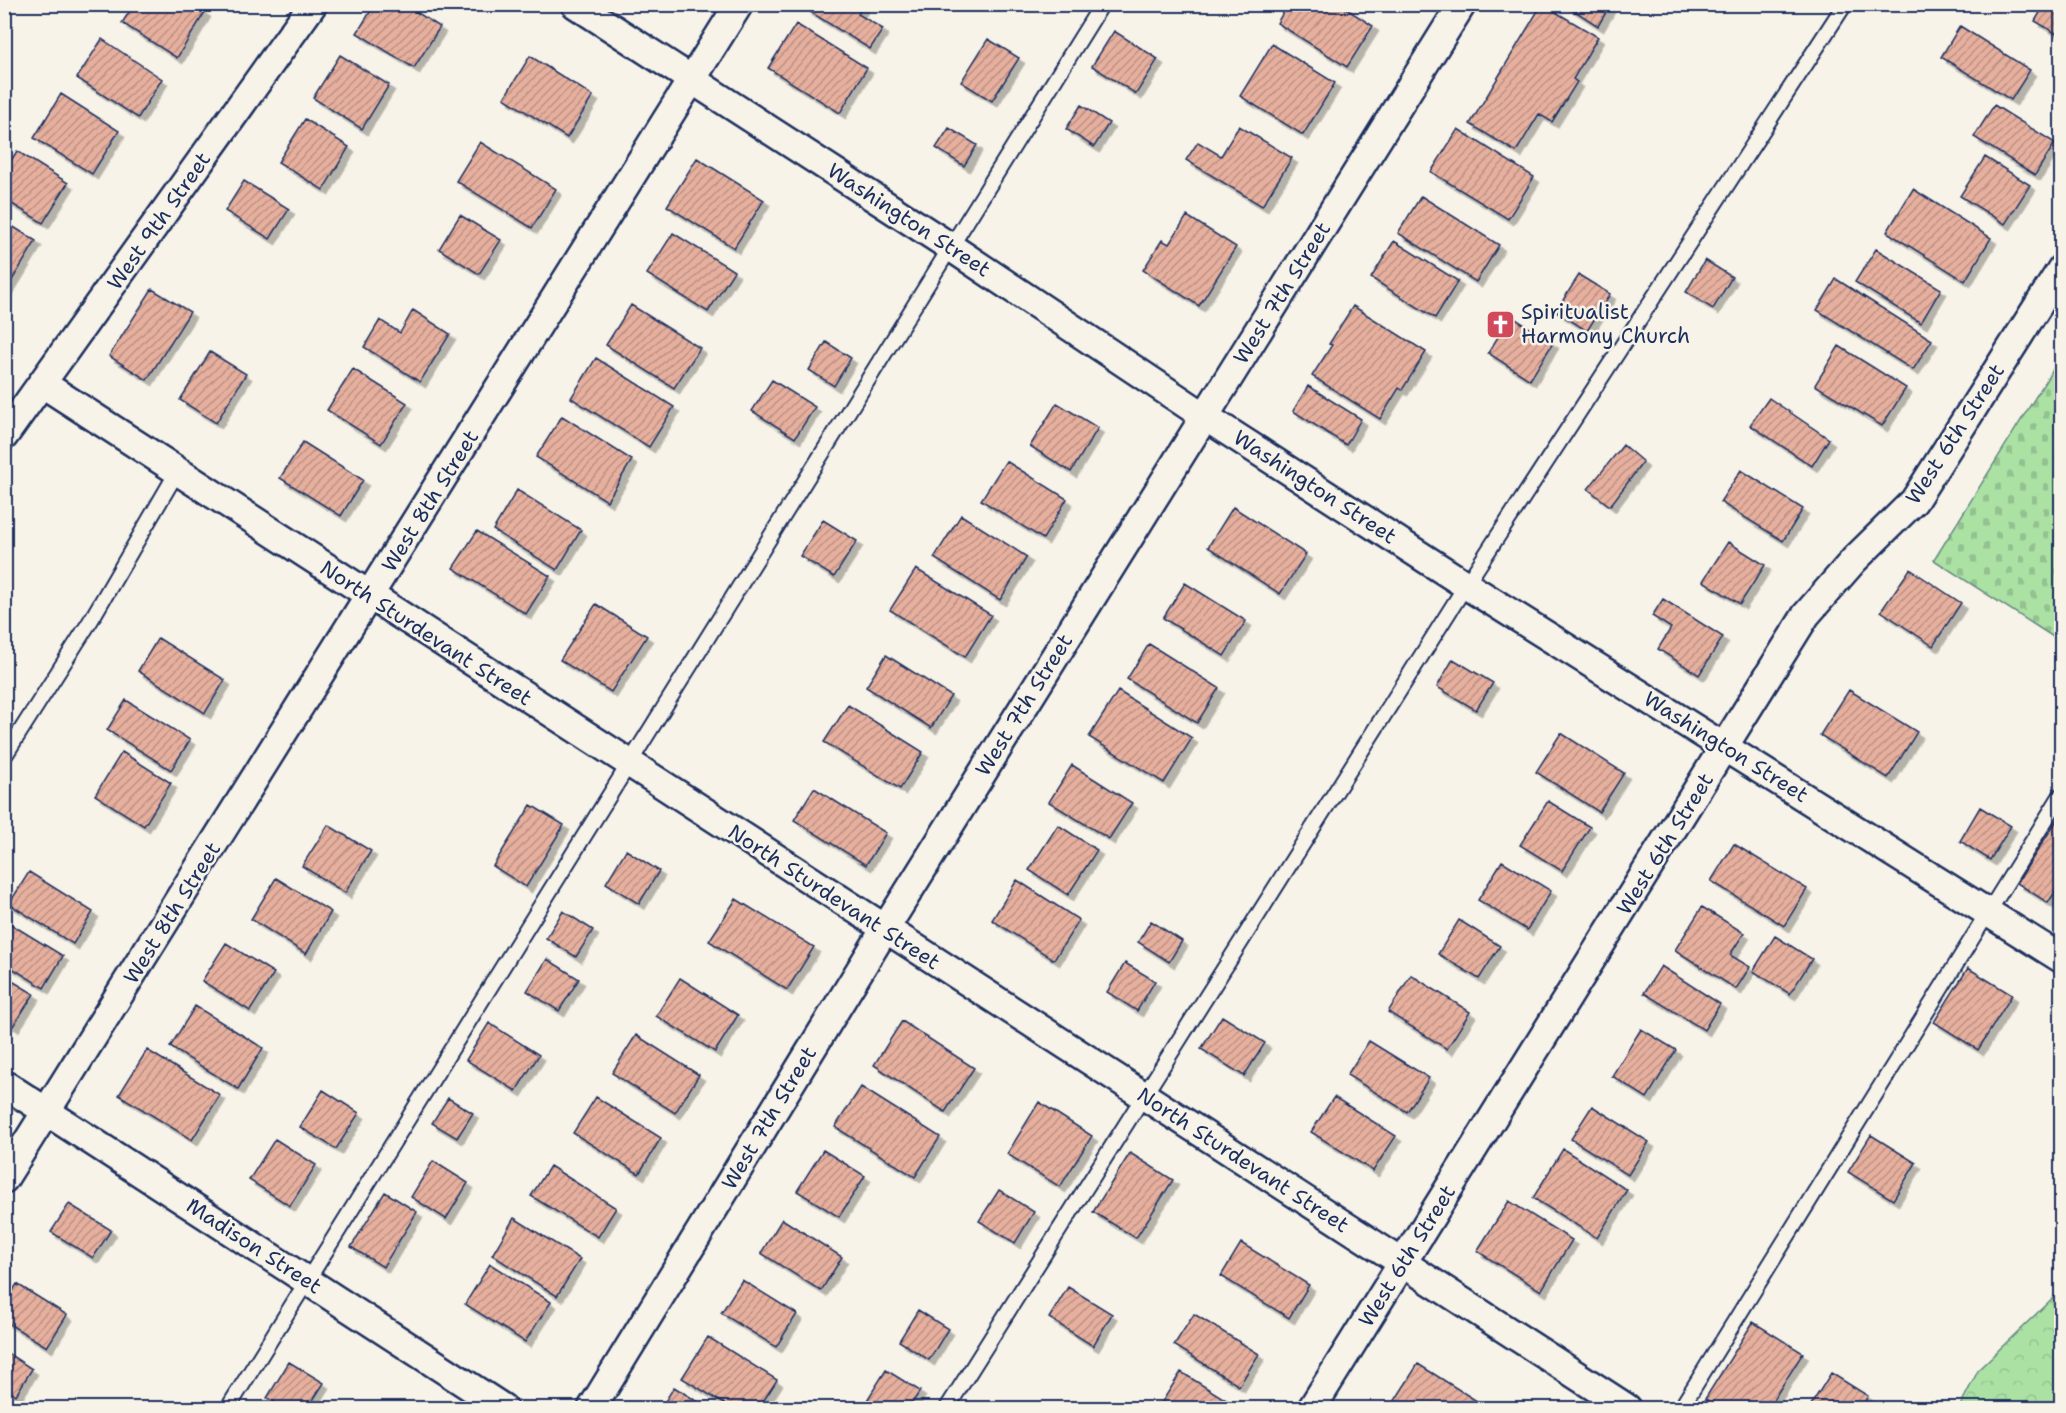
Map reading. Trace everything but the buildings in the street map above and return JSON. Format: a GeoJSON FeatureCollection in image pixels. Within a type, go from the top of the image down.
{"type":"FeatureCollection","features":[{"type":"Feature","properties":{"kind":"street","name":"West 9th Street"},"geometry":{"type":"LineString","coordinates":[[4,436],[313,4]]}},
{"type":"Feature","properties":{"kind":"street","name":"Washington Street"},"geometry":{"type":"LineString","coordinates":[[575,4],[1466,585],[2061,958]]}},
{"type":"Feature","properties":{"kind":"street","name":"West 8th Street"},"geometry":{"type":"LineString","coordinates":[[4,1179],[693,81],[739,4]]}},
{"type":"Feature","properties":{"kind":"street","name":"West 7th Street"},"geometry":{"type":"LineString","coordinates":[[592,1408],[885,929],[1462,4]]}},
{"type":"Feature","properties":{"kind":"street","name":"West 6th Street"},"geometry":{"type":"LineString","coordinates":[[1312,1408],[1806,615],[1854,560],[1914,501],[2061,268]]}},
{"type":"Feature","properties":{"kind":"street","name":"North Sturdevant Street"},"geometry":{"type":"LineString","coordinates":[[42,384],[1627,1408]]}},
{"type":"Feature","properties":{"kind":"street","name":"Madison Street"},"geometry":{"type":"LineString","coordinates":[[4,1084],[502,1408]]}},
{"type":"Feature","properties":{"kind":"lane"},"geometry":{"type":"LineString","coordinates":[[228,1408],[1102,4]]}},
{"type":"Feature","properties":{"kind":"lane"},"geometry":{"type":"LineString","coordinates":[[947,1408],[1466,585],[1845,4]]}},
{"type":"Feature","properties":{"kind":"lane"},"geometry":{"type":"LineString","coordinates":[[4,757],[91,620],[177,472]]}},
{"type":"Feature","properties":{"kind":"lane"},"geometry":{"type":"LineString","coordinates":[[1681,1408],[2061,795]]}},
{"type":"Feature","properties":{"kind":"green space"},"geometry":{"type":"Polygon","coordinates":[[[2061,356],[2062,642],[1934,560],[2061,356]]]}},
{"type":"Feature","properties":{"kind":"green space"},"geometry":{"type":"Polygon","coordinates":[[[2061,1290],[2061,1408],[1959,1408],[1979,1369],[2061,1290]]]}},
{"type":"Feature","properties":{"kind":"place","name":"Spiritualist Harmony Church"},"geometry":{"type":"Point","coordinates":[1500,324]}}]}
